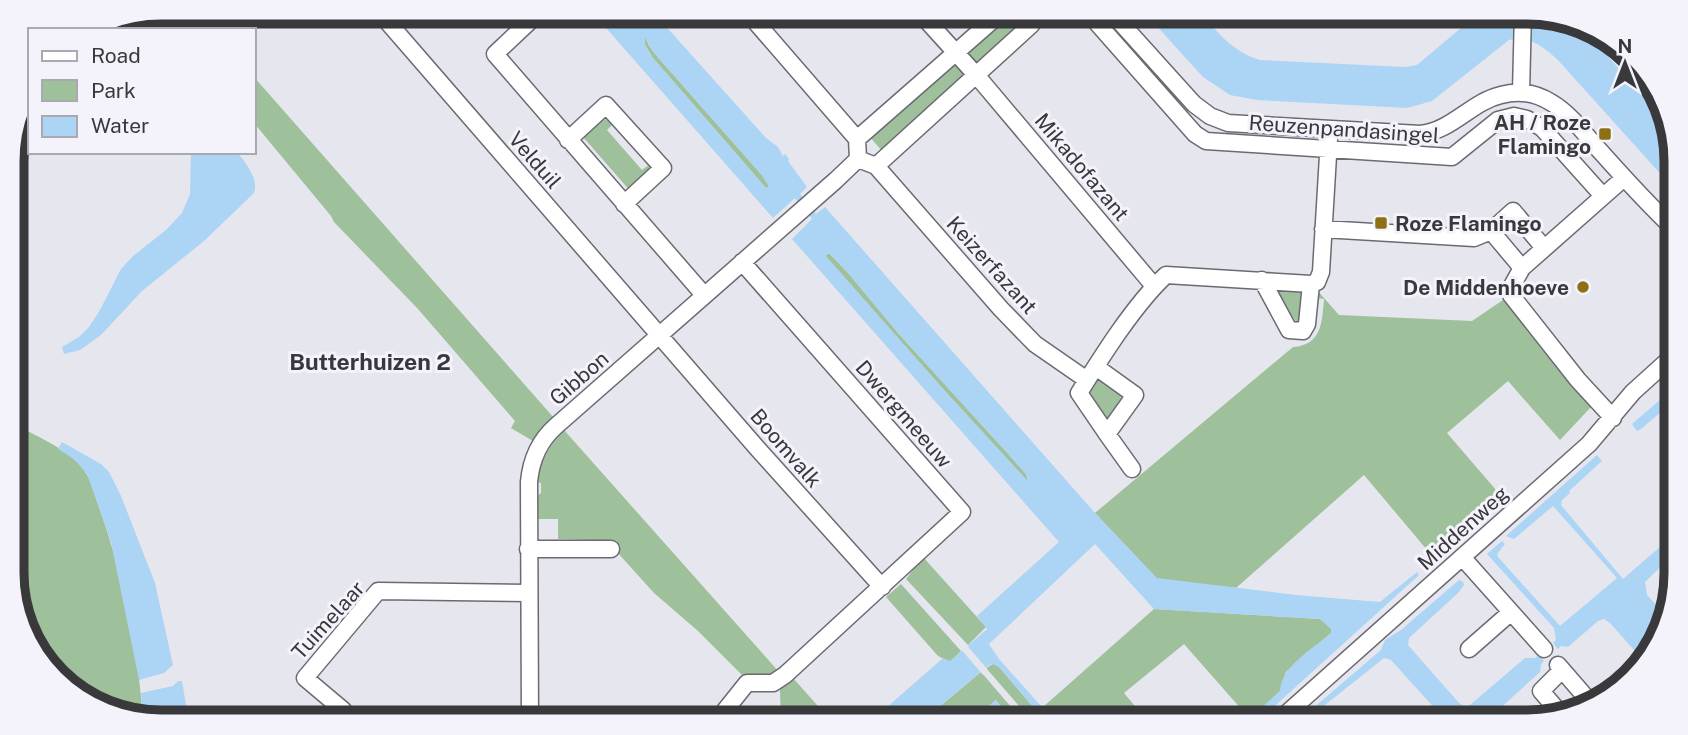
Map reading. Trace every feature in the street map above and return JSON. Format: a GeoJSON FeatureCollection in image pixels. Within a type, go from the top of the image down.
{"type":"FeatureCollection","features":[{"type":"Feature","properties":{"kind":"street","name":"Velduil"},"geometry":{"type":"LineString","coordinates":[[389,24],[660,335]]}},
{"type":"Feature","properties":{"kind":"street"},"geometry":{"type":"LineString","coordinates":[[527,24],[495,54],[704,295]]}},
{"type":"Feature","properties":{"kind":"street"},"geometry":{"type":"LineString","coordinates":[[757,24],[857,139],[858,159],[876,166],[1032,24]]}},
{"type":"Feature","properties":{"kind":"street"},"geometry":{"type":"LineString","coordinates":[[930,24],[977,76]]}},
{"type":"Feature","properties":{"kind":"street"},"geometry":{"type":"LineString","coordinates":[[857,139],[989,24]]}},
{"type":"Feature","properties":{"kind":"street","name":"Reuzenpandasingel"},"geometry":{"type":"LineString","coordinates":[[1098,24],[1200,138],[1206,141],[1452,157],[1498,120],[1520,117],[1542,128],[1603,196]]}},
{"type":"Feature","properties":{"kind":"street","name":"Reuzenpandasingel"},"geometry":{"type":"LineString","coordinates":[[1122,24],[1194,104],[1210,116],[1228,123],[1427,134],[1444,128],[1484,101],[1521,92]]}},
{"type":"Feature","properties":{"kind":"street"},"geometry":{"type":"LineString","coordinates":[[1523,24],[1521,92],[1539,96],[1559,108],[1664,219]]}},
{"type":"Feature","properties":{"kind":"street","name":"Mikadofazant"},"geometry":{"type":"LineString","coordinates":[[977,76],[1154,286]]}},
{"type":"Feature","properties":{"kind":"street"},"geometry":{"type":"LineString","coordinates":[[568,140],[607,105],[663,168],[624,204]]}},
{"type":"Feature","properties":{"kind":"street"},"geometry":{"type":"LineString","coordinates":[[1132,469],[1079,393],[1154,286],[1166,275],[1311,284],[1317,282],[1320,278],[1329,130]]}},
{"type":"Feature","properties":{"kind":"street","name":"Gibbon"},"geometry":{"type":"LineString","coordinates":[[530,710],[530,477],[532,462],[540,444],[550,431],[858,159]]}},
{"type":"Feature","properties":{"kind":"street","name":"Keizerfazant"},"geometry":{"type":"LineString","coordinates":[[876,166],[1035,344],[1135,395],[1107,434]]}},
{"type":"Feature","properties":{"kind":"street"},"geometry":{"type":"LineString","coordinates":[[1613,418],[1578,380],[1511,295],[1513,284],[1522,268],[1624,178]]}},
{"type":"Feature","properties":{"kind":"street"},"geometry":{"type":"LineString","coordinates":[[1639,194],[1664,227]]}},
{"type":"Feature","properties":{"kind":"street"},"geometry":{"type":"LineString","coordinates":[[1322,229],[1474,238],[1491,231],[1513,211],[1544,248]]}},
{"type":"Feature","properties":{"kind":"street"},"geometry":{"type":"LineString","coordinates":[[1491,231],[1522,268]]}},
{"type":"Feature","properties":{"kind":"street","name":"Dwergmeeuw"},"geometry":{"type":"LineString","coordinates":[[742,262],[962,512],[882,587]]}},
{"type":"Feature","properties":{"kind":"street"},"geometry":{"type":"LineString","coordinates":[[1262,280],[1289,330],[1296,332],[1303,331],[1307,324],[1311,284]]}},
{"type":"Feature","properties":{"kind":"street","name":"Boomvalk"},"geometry":{"type":"LineString","coordinates":[[660,335],[882,587]]}},
{"type":"Feature","properties":{"kind":"street","name":"Middenweg"},"geometry":{"type":"LineString","coordinates":[[1291,710],[1589,444],[1633,392],[1664,362]]}},
{"type":"Feature","properties":{"kind":"street"},"geometry":{"type":"LineString","coordinates":[[528,550],[611,549]]}},
{"type":"Feature","properties":{"kind":"street"},"geometry":{"type":"LineString","coordinates":[[1462,557],[1544,649]]}},
{"type":"Feature","properties":{"kind":"street"},"geometry":{"type":"LineString","coordinates":[[725,710],[747,683],[773,683],[778,680],[882,587]]}},
{"type":"Feature","properties":{"kind":"street","name":"Tuimelaar"},"geometry":{"type":"LineString","coordinates":[[342,710],[305,678],[378,591],[529,593]]}},
{"type":"Feature","properties":{"kind":"street"},"geometry":{"type":"LineString","coordinates":[[1469,649],[1510,613]]}},
{"type":"Feature","properties":{"kind":"street"},"geometry":{"type":"LineString","coordinates":[[1555,707],[1541,691],[1560,668],[1585,697]]}},
{"type":"Feature","properties":{"kind":"green space"},"geometry":{"type":"Polygon","coordinates":[[[170,24],[208,24],[211,28],[173,28],[170,24]]]}},
{"type":"Feature","properties":{"kind":"green space"},"geometry":{"type":"Polygon","coordinates":[[[994,24],[1021,24],[977,68],[964,51],[994,24]]]}},
{"type":"Feature","properties":{"kind":"green space"},"geometry":{"type":"Polygon","coordinates":[[[646,37],[655,54],[768,182],[769,187],[766,188],[653,58],[645,45],[646,37]]]}},
{"type":"Feature","properties":{"kind":"green space"},"geometry":{"type":"Polygon","coordinates":[[[953,61],[968,74],[883,152],[869,136],[953,61]]]}},
{"type":"Feature","properties":{"kind":"green space"},"geometry":{"type":"Polygon","coordinates":[[[256,79],[554,418],[533,441],[511,428],[515,421],[418,309],[331,216],[256,125],[256,79]]]}},
{"type":"Feature","properties":{"kind":"green space"},"geometry":{"type":"Polygon","coordinates":[[[605,119],[613,124],[607,130],[642,170],[650,164],[651,166],[651,174],[632,193],[583,137],[605,119]]]}},
{"type":"Feature","properties":{"kind":"green space"},"geometry":{"type":"Polygon","coordinates":[[[829,253],[1026,474],[1028,482],[825,256],[829,253]]]}},
{"type":"Feature","properties":{"kind":"green space"},"geometry":{"type":"Polygon","coordinates":[[[1274,289],[1303,290],[1299,326],[1274,289]]]}},
{"type":"Feature","properties":{"kind":"green space"},"geometry":{"type":"Polygon","coordinates":[[[1316,289],[1339,315],[1472,321],[1506,298],[1591,407],[1560,440],[1508,381],[1447,433],[1502,497],[1497,505],[1433,557],[1364,475],[1236,588],[1157,579],[1095,513],[1293,347],[1310,342],[1315,337],[1321,324],[1324,299],[1315,298],[1316,289]]]}},
{"type":"Feature","properties":{"kind":"green space"},"geometry":{"type":"Polygon","coordinates":[[[1101,375],[1122,391],[1123,398],[1105,422],[1087,396],[1101,375]]]}},
{"type":"Feature","properties":{"kind":"green space"},"geometry":{"type":"Polygon","coordinates":[[[24,429],[74,459],[90,481],[122,587],[142,709],[109,700],[78,682],[53,657],[35,626],[29,609],[24,573],[24,429]]]}},
{"type":"Feature","properties":{"kind":"green space"},"geometry":{"type":"Polygon","coordinates":[[[564,430],[779,672],[772,676],[743,676],[698,631],[654,593],[617,552],[617,541],[558,539],[558,519],[537,519],[536,497],[541,493],[541,483],[537,482],[543,460],[564,430]]]}},
{"type":"Feature","properties":{"kind":"green space"},"geometry":{"type":"Polygon","coordinates":[[[923,557],[986,627],[968,645],[906,579],[923,557]]]}},
{"type":"Feature","properties":{"kind":"green space"},"geometry":{"type":"Polygon","coordinates":[[[901,584],[961,651],[950,662],[938,656],[886,597],[901,584]]]}},
{"type":"Feature","properties":{"kind":"green space"},"geometry":{"type":"Polygon","coordinates":[[[1154,609],[1320,619],[1332,629],[1331,633],[1286,672],[1280,691],[1260,710],[1242,710],[1184,644],[1124,693],[1138,710],[1045,710],[1043,707],[1154,609]]]}},
{"type":"Feature","properties":{"kind":"green space"},"geometry":{"type":"Polygon","coordinates":[[[993,664],[998,666],[1036,710],[1023,710],[986,668],[993,664]]]}},
{"type":"Feature","properties":{"kind":"green space"},"geometry":{"type":"Polygon","coordinates":[[[981,672],[1014,710],[1004,710],[996,700],[984,710],[936,710],[981,672]]]}},
{"type":"Feature","properties":{"kind":"green space"},"geometry":{"type":"Polygon","coordinates":[[[793,678],[821,710],[781,710],[780,690],[793,678]]]}},
{"type":"Feature","properties":{"kind":"water"},"geometry":{"type":"Polygon","coordinates":[[[603,24],[664,24],[766,138],[778,147],[783,156],[785,154],[807,187],[800,194],[816,214],[825,207],[1095,513],[1157,578],[1380,602],[1417,572],[1419,575],[1270,710],[1259,710],[1280,691],[1292,666],[1331,633],[1331,629],[1320,619],[1154,609],[1095,544],[989,644],[1044,710],[1036,710],[998,666],[993,664],[935,710],[884,710],[943,658],[950,661],[987,629],[977,616],[1059,542],[792,239],[812,219],[795,198],[773,218],[603,24]],[[645,38],[645,45],[653,58],[766,188],[769,187],[761,174],[655,54],[645,38]],[[829,253],[826,256],[1028,481],[1026,474],[898,333],[829,253]]]}},
{"type":"Feature","properties":{"kind":"water"},"geometry":{"type":"Polygon","coordinates":[[[1155,24],[1211,24],[1234,47],[1260,60],[1405,67],[1417,65],[1466,24],[1553,27],[1579,35],[1597,44],[1650,104],[1659,126],[1664,178],[1557,59],[1541,46],[1523,39],[1509,40],[1432,101],[1407,108],[1257,100],[1230,95],[1203,77],[1155,24]]]}},
{"type":"Feature","properties":{"kind":"water"},"geometry":{"type":"Polygon","coordinates":[[[191,154],[239,154],[255,182],[254,193],[204,241],[142,291],[101,335],[80,350],[64,354],[62,347],[89,327],[121,269],[182,213],[190,194],[191,154]]]}},
{"type":"Feature","properties":{"kind":"water"},"geometry":{"type":"Polygon","coordinates":[[[1664,396],[1664,409],[1637,431],[1632,424],[1664,396]]]}},
{"type":"Feature","properties":{"kind":"water"},"geometry":{"type":"Polygon","coordinates":[[[62,442],[101,464],[109,472],[121,496],[155,583],[173,665],[164,673],[139,680],[111,542],[87,474],[74,459],[58,449],[62,442]]]}},
{"type":"Feature","properties":{"kind":"water"},"geometry":{"type":"Polygon","coordinates":[[[1597,455],[1602,461],[1569,491],[1561,505],[1623,579],[1664,543],[1664,564],[1645,582],[1647,595],[1659,608],[1653,626],[1637,654],[1604,619],[1598,621],[1568,647],[1561,646],[1558,649],[1553,643],[1556,640],[1554,628],[1487,554],[1502,541],[1505,544],[1497,554],[1498,557],[1560,626],[1617,578],[1553,506],[1514,539],[1506,536],[1597,455]]]}},
{"type":"Feature","properties":{"kind":"water"},"geometry":{"type":"Polygon","coordinates":[[[1459,580],[1464,585],[1458,593],[1409,638],[1408,645],[1459,703],[1470,705],[1525,658],[1539,655],[1544,661],[1540,672],[1498,710],[1436,710],[1391,660],[1384,658],[1319,710],[1313,710],[1381,650],[1385,640],[1401,630],[1459,580]]]}},
{"type":"Feature","properties":{"kind":"water"},"geometry":{"type":"Polygon","coordinates":[[[182,681],[187,710],[142,709],[141,693],[173,686],[182,681]]]}},
{"type":"Feature","properties":{"kind":"water"},"geometry":{"type":"Polygon","coordinates":[[[996,700],[1004,710],[984,710],[996,700]]]}},
{"type":"Feature","properties":{"kind":"pier"},"geometry":{"type":"Polygon","coordinates":[[[965,643],[988,670],[983,675],[960,648],[965,643]]]}},
{"type":"Feature","properties":{"kind":"place","name":"AH / Roze Flamingo"},"geometry":{"type":"Point","coordinates":[1605,134]}},
{"type":"Feature","properties":{"kind":"place","name":"Roze Flamingo"},"geometry":{"type":"Point","coordinates":[1381,223]}},
{"type":"Feature","properties":{"kind":"place","name":"De Middenhoeve"},"geometry":{"type":"Point","coordinates":[1583,287]}},
{"type":"Feature","properties":{"kind":"district","name":"Butterhuizen 2"},"geometry":{"type":"Point","coordinates":[370,361]}}]}
